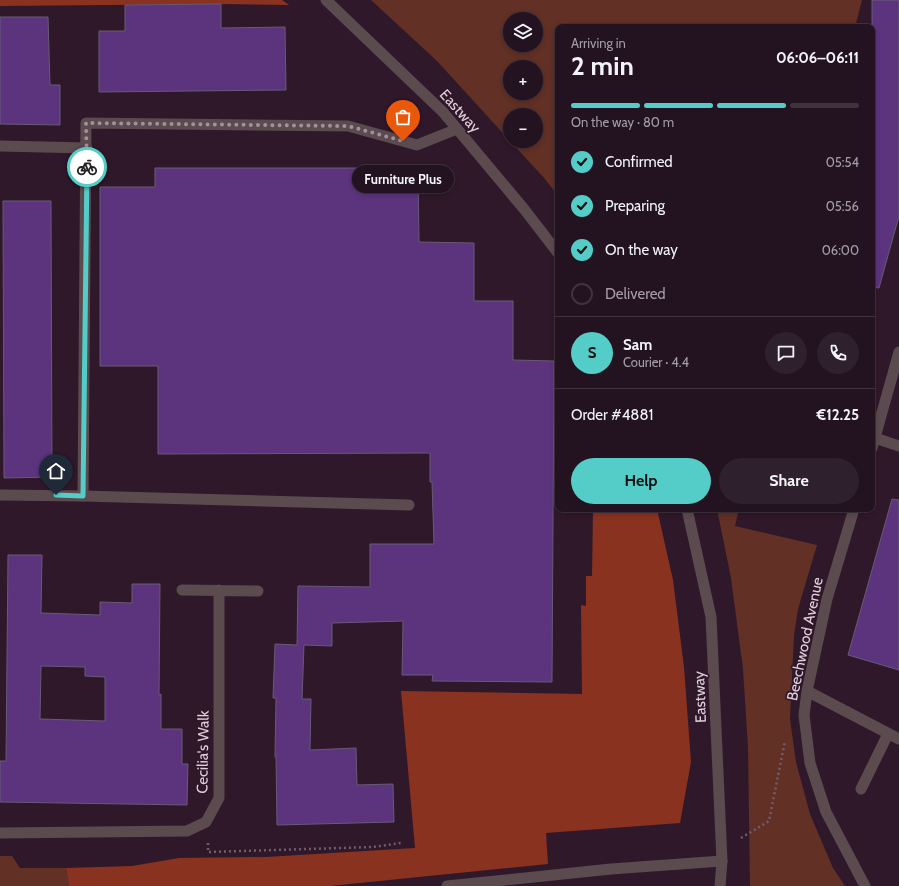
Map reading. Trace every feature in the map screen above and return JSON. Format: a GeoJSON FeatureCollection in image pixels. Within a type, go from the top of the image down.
{"type":"FeatureCollection","features":[{"type":"Feature","properties":{"kind":"street","name":"Eastway"},"geometry":{"type":"LineString","coordinates":[[326,0],[443,112],[524,209],[555,249]]}},
{"type":"Feature","properties":{"kind":"street"},"geometry":{"type":"LineString","coordinates":[[83,496],[87,148],[86,123],[348,126],[417,145],[457,129]]}},
{"type":"Feature","properties":{"kind":"street"},"geometry":{"type":"LineString","coordinates":[[0,146],[87,148]]}},
{"type":"Feature","properties":{"kind":"street"},"geometry":{"type":"LineString","coordinates":[[875,436],[899,352]]}},
{"type":"Feature","properties":{"kind":"street"},"geometry":{"type":"LineString","coordinates":[[875,443],[899,446]]}},
{"type":"Feature","properties":{"kind":"street"},"geometry":{"type":"LineString","coordinates":[[0,495],[83,496],[409,506]]}},
{"type":"Feature","properties":{"kind":"street","name":"Eastway"},"geometry":{"type":"LineString","coordinates":[[688,512],[711,617],[722,856],[720,886]]}},
{"type":"Feature","properties":{"kind":"street","name":"Beechwood Avenue"},"geometry":{"type":"LineString","coordinates":[[853,512],[827,599],[807,691],[804,715],[810,763],[826,812],[865,886]]}},
{"type":"Feature","properties":{"kind":"street"},"geometry":{"type":"LineString","coordinates":[[182,590],[258,591]]}},
{"type":"Feature","properties":{"kind":"street","name":"Cecilia's Walk"},"geometry":{"type":"LineString","coordinates":[[206,822],[219,798],[219,590]]}},
{"type":"Feature","properties":{"kind":"street"},"geometry":{"type":"LineString","coordinates":[[807,691],[899,739]]}},
{"type":"Feature","properties":{"kind":"street"},"geometry":{"type":"LineString","coordinates":[[861,789],[888,734]]}},
{"type":"Feature","properties":{"kind":"street"},"geometry":{"type":"LineString","coordinates":[[0,834],[187,831],[206,822]]}},
{"type":"Feature","properties":{"kind":"street"},"geometry":{"type":"LineString","coordinates":[[447,886],[611,870],[722,856]]}},
{"type":"Feature","properties":{"kind":"path"},"geometry":{"type":"LineString","coordinates":[[722,856],[769,821],[786,740]]}},
{"type":"Feature","properties":{"kind":"path"},"geometry":{"type":"LineString","coordinates":[[206,822],[208,852],[373,847],[401,843]]}},
{"type":"Feature","properties":{"kind":"shaded area"},"geometry":{"type":"Polygon","coordinates":[[[0,0],[282,0],[289,5],[221,4],[0,6],[0,0]]]}},
{"type":"Feature","properties":{"kind":"shaded area"},"geometry":{"type":"Polygon","coordinates":[[[371,0],[862,0],[856,24],[555,24],[555,192],[516,148],[543,148],[543,108],[503,108],[503,133],[437,61],[371,0]]]}},
{"type":"Feature","properties":{"kind":"shaded area"},"geometry":{"type":"Polygon","coordinates":[[[593,512],[658,512],[673,580],[684,667],[691,762],[680,823],[546,833],[548,864],[330,886],[69,886],[66,868],[132,866],[179,858],[266,857],[415,848],[401,691],[582,694],[581,605],[586,606],[586,576],[592,576],[593,512]]]}},
{"type":"Feature","properties":{"kind":"shaded area"},"geometry":{"type":"Polygon","coordinates":[[[718,512],[738,512],[735,526],[817,545],[798,609],[794,635],[790,719],[796,762],[810,814],[833,868],[845,886],[750,886],[748,747],[743,669],[731,578],[718,512]]]}},
{"type":"Feature","properties":{"kind":"shaded area"},"geometry":{"type":"Polygon","coordinates":[[[0,856],[12,856],[20,868],[66,868],[69,886],[0,886],[0,856]]]}},
{"type":"Feature","properties":{"kind":"building"},"geometry":{"type":"Polygon","coordinates":[[[872,0],[899,0],[899,216],[879,288],[875,287],[875,24],[872,24],[872,0]]]}},
{"type":"Feature","properties":{"kind":"building"},"geometry":{"type":"Polygon","coordinates":[[[221,4],[221,28],[285,27],[286,90],[99,92],[99,31],[125,31],[125,5],[221,4]]]}},
{"type":"Feature","properties":{"kind":"building"},"geometry":{"type":"Polygon","coordinates":[[[0,17],[48,17],[50,85],[60,85],[60,125],[0,124],[0,17]]]}},
{"type":"Feature","properties":{"kind":"building"},"geometry":{"type":"Polygon","coordinates":[[[155,168],[418,168],[419,242],[474,243],[474,301],[513,301],[513,360],[554,361],[552,682],[432,681],[433,675],[402,675],[403,621],[332,623],[332,646],[304,645],[302,699],[311,699],[310,750],[356,748],[357,785],[393,784],[394,822],[277,825],[275,757],[276,698],[273,698],[275,644],[297,645],[298,586],[370,587],[370,544],[434,544],[432,482],[430,482],[430,453],[158,454],[158,366],[100,366],[100,187],[155,187],[155,168]]]}},
{"type":"Feature","properties":{"kind":"building"},"geometry":{"type":"Polygon","coordinates":[[[3,201],[51,201],[52,477],[4,478],[3,201]]]}},
{"type":"Feature","properties":{"kind":"building"},"geometry":{"type":"Polygon","coordinates":[[[892,499],[899,500],[899,670],[848,655],[892,499]]]}},
{"type":"Feature","properties":{"kind":"building"},"geometry":{"type":"Polygon","coordinates":[[[8,555],[42,555],[41,613],[100,615],[100,602],[132,603],[132,584],[160,584],[159,695],[161,694],[161,729],[182,729],[182,764],[188,764],[187,805],[0,802],[0,761],[6,761],[8,555]],[[41,666],[40,719],[105,721],[105,677],[85,676],[85,667],[41,666]]]}},
{"type":"Feature","properties":{"kind":"way so far"},"geometry":{"type":"LineString","coordinates":[[87,167],[86,123],[348,126],[403,141]]}},
{"type":"Feature","properties":{"kind":"place","name":"Furniture Plus"},"geometry":{"type":"Point","coordinates":[403,141]}},
{"type":"Feature","properties":{"kind":"route"},"geometry":{"type":"LineString","coordinates":[[56,495],[83,496],[87,167]]}}]}
